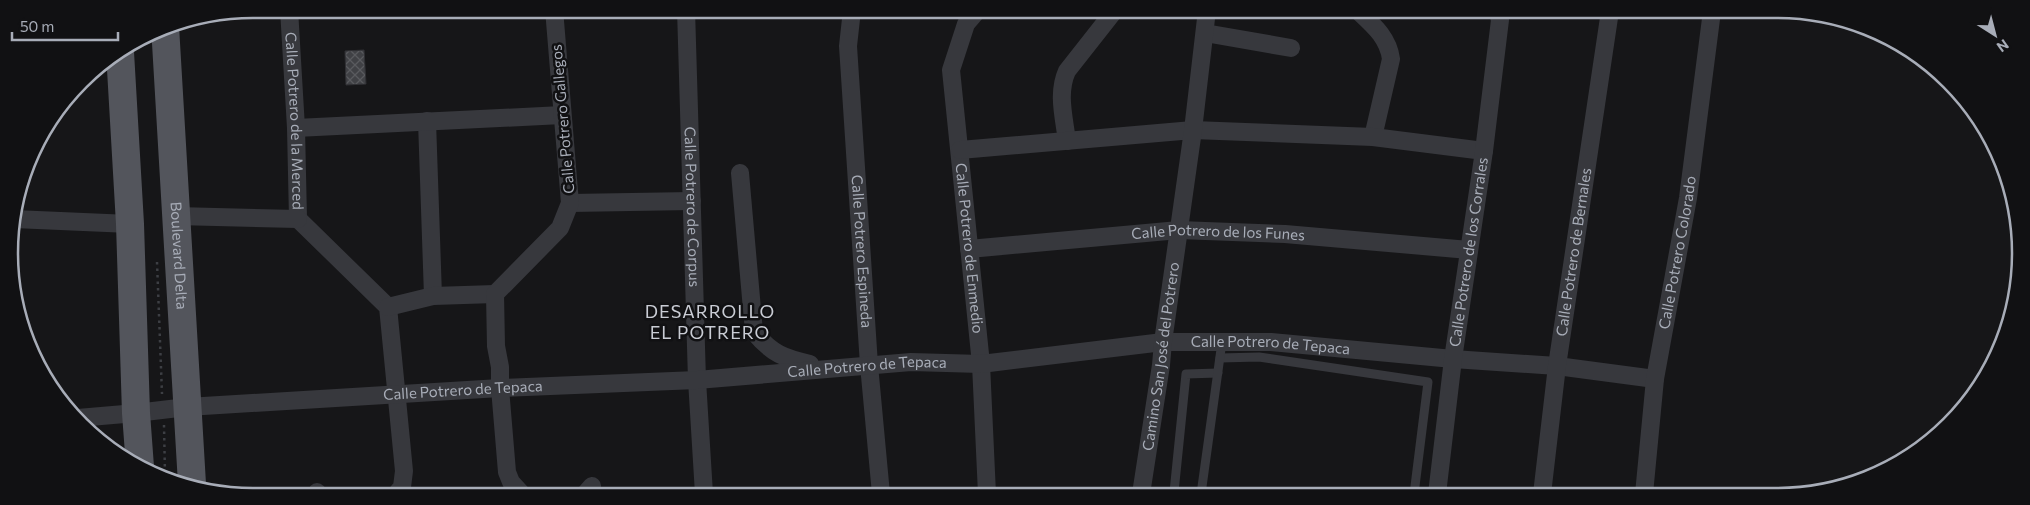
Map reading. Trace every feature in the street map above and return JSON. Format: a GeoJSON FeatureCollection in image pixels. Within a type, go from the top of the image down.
{"type":"FeatureCollection","features":[{"type":"Feature","properties":{"kind":"main road","name":"Boulevard Delta"},"geometry":{"type":"LineString","coordinates":[[165,34],[176,216],[175,409],[191,479]]}},
{"type":"Feature","properties":{"kind":"main road"},"geometry":{"type":"LineString","coordinates":[[120,58],[130,224],[136,414],[139,458]]}},
{"type":"Feature","properties":{"kind":"street","name":"Calle Potrero de la Merced"},"geometry":{"type":"LineString","coordinates":[[290,18],[296,128],[298,219],[388,307]]}},
{"type":"Feature","properties":{"kind":"street","name":"Calle Potrero Gallegos"},"geometry":{"type":"LineString","coordinates":[[495,294],[560,228],[570,203],[555,18]]}},
{"type":"Feature","properties":{"kind":"street","name":"Calle Potrero de Corpus"},"geometry":{"type":"LineString","coordinates":[[686,18],[697,380],[704,488]]}},
{"type":"Feature","properties":{"kind":"street","name":"Calle Potrero Espineda"},"geometry":{"type":"LineString","coordinates":[[851,18],[848,46],[869,365],[880,488]]}},
{"type":"Feature","properties":{"kind":"street","name":"Calle Potrero de Enmedio"},"geometry":{"type":"LineString","coordinates":[[971,18],[966,24],[951,70],[982,364],[987,488]]}},
{"type":"Feature","properties":{"kind":"street"},"geometry":{"type":"LineString","coordinates":[[1067,141],[1061,97],[1062,82],[1067,71],[1109,18]]}},
{"type":"Feature","properties":{"kind":"street","name":"Camino San José del Potrero"},"geometry":{"type":"LineString","coordinates":[[1142,488],[1194,130],[1206,18]]}},
{"type":"Feature","properties":{"kind":"street"},"geometry":{"type":"LineString","coordinates":[[1366,18],[1378,29],[1390,49],[1392,59],[1373,137]]}},
{"type":"Feature","properties":{"kind":"street","name":"Calle Potrero de los Corrales"},"geometry":{"type":"LineString","coordinates":[[1438,488],[1453,360],[1503,18]]}},
{"type":"Feature","properties":{"kind":"street","name":"Calle Potrero de Bernales"},"geometry":{"type":"LineString","coordinates":[[1543,488],[1557,366],[1609,18]]}},
{"type":"Feature","properties":{"kind":"street","name":"Calle Potrero Colorado"},"geometry":{"type":"LineString","coordinates":[[1645,488],[1655,379],[1688,198],[1711,18]]}},
{"type":"Feature","properties":{"kind":"street"},"geometry":{"type":"LineString","coordinates":[[1205,33],[1291,48]]}},
{"type":"Feature","properties":{"kind":"street"},"geometry":{"type":"LineString","coordinates":[[296,128],[562,115]]}},
{"type":"Feature","properties":{"kind":"street"},"geometry":{"type":"LineString","coordinates":[[427,121],[433,296]]}},
{"type":"Feature","properties":{"kind":"street"},"geometry":{"type":"LineString","coordinates":[[960,150],[1194,130],[1373,137],[1484,151]]}},
{"type":"Feature","properties":{"kind":"street"},"geometry":{"type":"LineString","coordinates":[[740,173],[754,332],[765,345],[785,358],[826,368]]}},
{"type":"Feature","properties":{"kind":"street"},"geometry":{"type":"LineString","coordinates":[[570,203],[692,201]]}},
{"type":"Feature","properties":{"kind":"street"},"geometry":{"type":"LineString","coordinates":[[176,216],[298,219]]}},
{"type":"Feature","properties":{"kind":"street"},"geometry":{"type":"LineString","coordinates":[[20,219],[130,224]]}},
{"type":"Feature","properties":{"kind":"street","name":"Calle Potrero de los Funes"},"geometry":{"type":"LineString","coordinates":[[969,249],[1178,230],[1286,234],[1469,250]]}},
{"type":"Feature","properties":{"kind":"street"},"geometry":{"type":"LineString","coordinates":[[402,488],[404,470],[395,396],[388,307],[433,296],[495,294],[496,346],[500,367],[507,472],[511,482],[516,488]]}},
{"type":"Feature","properties":{"kind":"street","name":"Calle Potrero de Tepaca"},"geometry":{"type":"LineString","coordinates":[[85,418],[175,409],[500,388],[697,380],[912,362],[982,364],[1163,342],[1221,350],[1271,342],[1453,360],[1557,366],[1655,379]]}},
{"type":"Feature","properties":{"kind":"lane"},"geometry":{"type":"LineString","coordinates":[[1202,488],[1221,350],[1428,382],[1415,488]]}},
{"type":"Feature","properties":{"kind":"lane"},"geometry":{"type":"LineString","coordinates":[[1174,488],[1186,374],[1218,373]]}},
{"type":"Feature","properties":{"kind":"path"},"geometry":{"type":"LineString","coordinates":[[156,258],[175,409],[166,471]]}},
{"type":"Feature","properties":{"kind":"building"},"geometry":{"type":"Polygon","coordinates":[[[364,50],[366,84],[346,85],[345,51],[364,50]]]}},
{"type":"Feature","properties":{"kind":"district","name":"DESARROLLO EL POTRERO"},"geometry":{"type":"Point","coordinates":[710,322]}}]}
